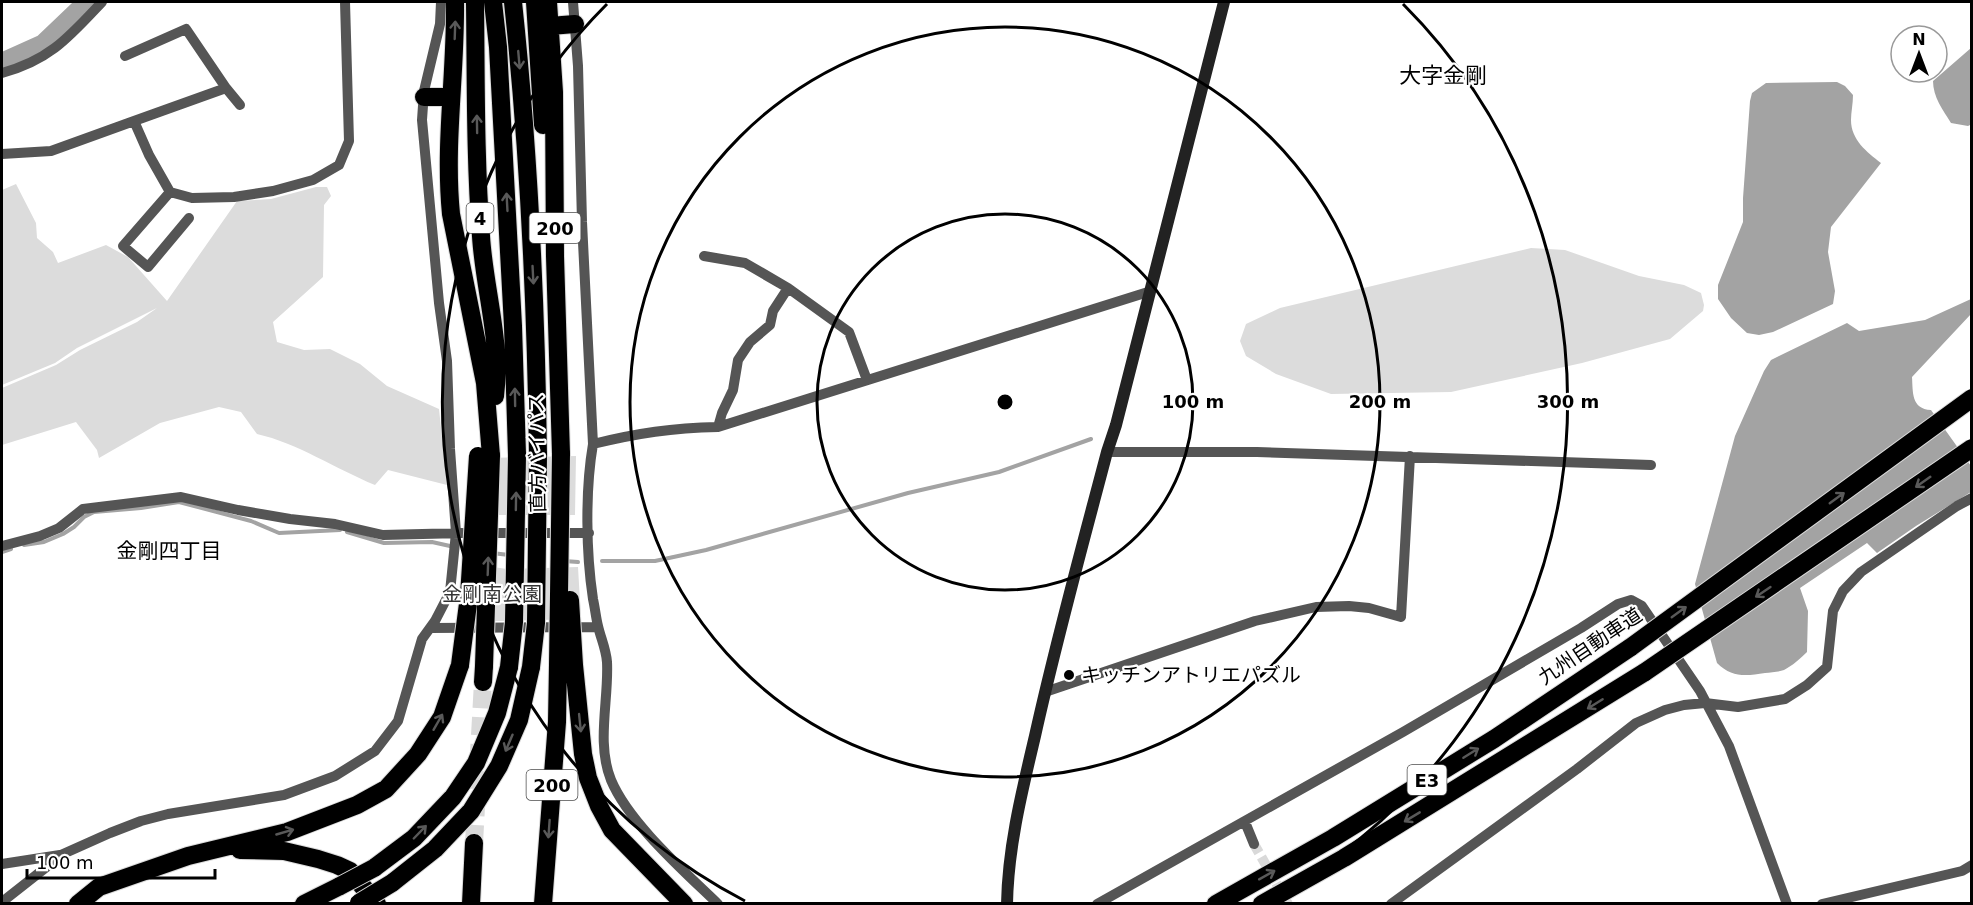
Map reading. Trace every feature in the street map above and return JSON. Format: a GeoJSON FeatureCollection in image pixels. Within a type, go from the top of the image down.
{"type":"FeatureCollection","features":[{"type":"Feature","properties":{"kind":"highway"},"geometry":{"type":"LineString","coordinates":[[455,2],[448,162],[451,264],[468,348],[484,456],[483,674]]}},
{"type":"Feature","properties":{"kind":"highway","name":"4"},"geometry":{"type":"LineString","coordinates":[[475,2],[477,174],[481,238],[496,355],[496,387],[490,433]]}},
{"type":"Feature","properties":{"kind":"highway"},"geometry":{"type":"LineString","coordinates":[[304,903],[374,868],[414,838],[453,797],[476,763],[497,713],[509,668],[514,622],[517,455],[509,235],[498,47],[493,2]]}},
{"type":"Feature","properties":{"kind":"highway"},"geometry":{"type":"LineString","coordinates":[[358,903],[392,883],[435,849],[471,811],[499,766],[519,720],[531,667],[536,623],[538,455],[536,323],[529,184],[513,2]]}},
{"type":"Feature","properties":{"kind":"highway"},"geometry":{"type":"LineString","coordinates":[[535,2],[546,174],[555,256]]}},
{"type":"Feature","properties":{"kind":"highway","name":"直方バイパス"},"geometry":{"type":"LineString","coordinates":[[548,2],[554,92],[555,256],[566,665]]}},
{"type":"Feature","properties":{"kind":"highway"},"geometry":{"type":"LineString","coordinates":[[550,26],[575,24]]}},
{"type":"Feature","properties":{"kind":"highway"},"geometry":{"type":"LineString","coordinates":[[424,97],[451,97]]}},
{"type":"Feature","properties":{"kind":"highway"},"geometry":{"type":"LineString","coordinates":[[78,903],[99,887],[188,856],[287,832],[357,805],[386,789],[418,754],[442,717],[460,665],[484,456],[490,433],[485,383],[451,214]]}},
{"type":"Feature","properties":{"kind":"highway","name":"九州自動車道"},"geometry":{"type":"LineString","coordinates":[[1216,903],[1333,838],[1484,745],[1632,647],[1971,398]]}},
{"type":"Feature","properties":{"kind":"highway","name":"E3"},"geometry":{"type":"LineString","coordinates":[[1262,903],[1344,858],[1645,672],[1971,448]]}},
{"type":"Feature","properties":{"kind":"highway"},"geometry":{"type":"LineString","coordinates":[[566,665],[588,778],[599,806],[612,830],[684,903]]}},
{"type":"Feature","properties":{"kind":"highway","name":"200"},"geometry":{"type":"LineString","coordinates":[[543,903],[557,722],[566,665]]}},
{"type":"Feature","properties":{"kind":"highway"},"geometry":{"type":"LineString","coordinates":[[471,903],[474,843]]}},
{"type":"Feature","properties":{"kind":"highway"},"geometry":{"type":"LineString","coordinates":[[188,856],[249,850],[284,851],[318,859],[350,871],[378,903]]}},
{"type":"Feature","properties":{"kind":"street"},"geometry":{"type":"LineString","coordinates":[[2,74],[26,67],[66,41],[102,2]]}},
{"type":"Feature","properties":{"kind":"street"},"geometry":{"type":"LineString","coordinates":[[134,121],[149,156],[170,192],[192,198],[234,197],[273,191],[312,180],[339,165],[349,141],[345,2]]}},
{"type":"Feature","properties":{"kind":"street"},"geometry":{"type":"LineString","coordinates":[[2,864],[63,854],[141,821],[168,814],[284,795],[335,776],[375,751],[398,721],[422,639],[450,592],[456,532],[447,361],[439,303],[422,120],[424,97],[440,24],[441,2]]}},
{"type":"Feature","properties":{"kind":"street"},"geometry":{"type":"LineString","coordinates":[[573,2],[578,66],[582,222],[593,444],[590,462],[589,532],[593,597],[607,660],[604,752],[611,779],[627,810],[685,872],[718,903]]}},
{"type":"Feature","properties":{"kind":"street"},"geometry":{"type":"LineString","coordinates":[[1007,903],[1019,805],[1045,692],[1224,2]]}},
{"type":"Feature","properties":{"kind":"street"},"geometry":{"type":"LineString","coordinates":[[125,56],[186,29],[240,105]]}},
{"type":"Feature","properties":{"kind":"street"},"geometry":{"type":"LineString","coordinates":[[2,154],[51,151],[226,88]]}},
{"type":"Feature","properties":{"kind":"street"},"geometry":{"type":"LineString","coordinates":[[170,192],[123,246],[148,267],[189,218]]}},
{"type":"Feature","properties":{"kind":"street"},"geometry":{"type":"LineString","coordinates":[[704,256],[745,262],[788,288],[849,332],[867,380]]}},
{"type":"Feature","properties":{"kind":"street"},"geometry":{"type":"LineString","coordinates":[[718,427],[733,390],[738,360],[750,342],[770,325],[773,311],[788,288]]}},
{"type":"Feature","properties":{"kind":"street"},"geometry":{"type":"LineString","coordinates":[[593,444],[638,433],[681,427],[718,427],[1148,292]]}},
{"type":"Feature","properties":{"kind":"street"},"geometry":{"type":"LineString","coordinates":[[1107,452],[1257,452],[1652,465]]}},
{"type":"Feature","properties":{"kind":"street"},"geometry":{"type":"LineString","coordinates":[[1045,692],[1255,621],[1316,607],[1369,608],[1401,618],[1410,456]]}},
{"type":"Feature","properties":{"kind":"street"},"geometry":{"type":"LineString","coordinates":[[2,546],[40,537],[59,528],[82,509],[181,497],[238,510],[335,524],[382,535],[456,532],[589,532]]}},
{"type":"Feature","properties":{"kind":"street"},"geometry":{"type":"LineString","coordinates":[[1391,903],[1577,770],[1636,723],[1665,710],[1684,705],[1705,703],[1738,707],[1785,699],[1807,685],[1827,667],[1833,611],[1843,591],[1861,572],[1971,498]]}},
{"type":"Feature","properties":{"kind":"street"},"geometry":{"type":"LineString","coordinates":[[1097,903],[1245,822],[1581,628],[1618,604],[1631,600],[1642,606],[1700,691],[1729,746],[1787,903]]}},
{"type":"Feature","properties":{"kind":"street"},"geometry":{"type":"LineString","coordinates":[[430,628],[598,627]]}},
{"type":"Feature","properties":{"kind":"street"},"geometry":{"type":"LineString","coordinates":[[1245,822],[1254,844]]}},
{"type":"Feature","properties":{"kind":"street"},"geometry":{"type":"LineString","coordinates":[[2,902],[63,854]]}},
{"type":"Feature","properties":{"kind":"street"},"geometry":{"type":"LineString","coordinates":[[1822,903],[1962,871],[1971,866]]}},
{"type":"Feature","properties":{"kind":"green space"},"geometry":{"type":"Polygon","coordinates":[[[16,184],[36,223],[37,238],[53,252],[58,263],[106,245],[128,257],[167,301],[237,201],[271,199],[316,187],[327,187],[331,196],[324,205],[323,277],[273,322],[277,342],[304,350],[330,349],[360,364],[387,386],[439,409],[447,485],[388,470],[375,485],[302,450],[257,434],[241,412],[219,407],[160,423],[99,458],[97,450],[76,422],[2,445],[2,388],[56,365],[80,350],[137,322],[157,308],[77,348],[55,363],[2,385],[2,190],[16,184]]]}},
{"type":"Feature","properties":{"kind":"green space"},"geometry":{"type":"Polygon","coordinates":[[[1531,248],[1565,250],[1639,276],[1684,285],[1701,293],[1703,311],[1670,339],[1582,363],[1451,392],[1331,394],[1276,374],[1246,356],[1240,341],[1246,324],[1280,308],[1531,248]]]}},
{"type":"Feature","properties":{"kind":"green space"},"geometry":{"type":"Polygon","coordinates":[[[576,456],[575,515],[480,515],[482,458],[576,456]]]}},
{"type":"Feature","properties":{"kind":"green space","name":"金剛南公園"},"geometry":{"type":"Polygon","coordinates":[[[465,563],[507,569],[578,567],[581,619],[456,622],[464,590],[465,563]]]}},
{"type":"Feature","properties":{"kind":"shaded area"},"geometry":{"type":"Polygon","coordinates":[[[1971,48],[1972,124],[1968,126],[1951,123],[1933,87],[1933,84],[1949,84],[1949,67],[1971,48]]]}},
{"type":"Feature","properties":{"kind":"shaded area"},"geometry":{"type":"Polygon","coordinates":[[[1837,82],[1845,86],[1853,95],[1851,120],[1854,134],[1865,150],[1881,163],[1831,227],[1828,252],[1835,291],[1833,304],[1773,332],[1759,335],[1747,333],[1731,318],[1718,299],[1718,285],[1743,222],[1752,93],[1766,83],[1837,82]]]}},
{"type":"Feature","properties":{"kind":"shaded area"},"geometry":{"type":"Polygon","coordinates":[[[1971,299],[1971,314],[1912,377],[1916,403],[1924,409],[1931,410],[1971,466],[1971,492],[1877,553],[1867,543],[1800,588],[1808,611],[1807,652],[1790,666],[1780,671],[1745,675],[1734,674],[1723,668],[1717,663],[1695,584],[1735,436],[1771,360],[1847,323],[1859,331],[1925,320],[1971,299]]]}},
{"type":"Feature","properties":{"kind":"waterway"},"geometry":{"type":"LineString","coordinates":[[2,64],[44,45],[89,2]]}},
{"type":"Feature","properties":{"kind":"waterway"},"geometry":{"type":"LineString","coordinates":[[602,561],[655,561],[706,550],[908,493],[999,472],[1091,439]]}},
{"type":"Feature","properties":{"kind":"waterway"},"geometry":{"type":"LineString","coordinates":[[24,545],[44,542],[63,534],[94,512],[179,502],[251,521],[279,533],[340,530]]}},
{"type":"Feature","properties":{"kind":"waterway"},"geometry":{"type":"LineString","coordinates":[[347,532],[384,543],[432,542],[450,546]]}},
{"type":"Feature","properties":{"kind":"waterway"},"geometry":{"type":"LineString","coordinates":[[2,552],[11,549]]}},
{"type":"Feature","properties":{"kind":"waterway"},"geometry":{"type":"LineString","coordinates":[[492,553],[509,555]]}},
{"type":"Feature","properties":{"kind":"waterway"},"geometry":{"type":"LineString","coordinates":[[564,561],[578,562]]}},
{"type":"Feature","properties":{"kind":"tunnel"},"geometry":{"type":"LineString","coordinates":[[474,843],[483,682]]}},
{"type":"Feature","properties":{"kind":"tunnel"},"geometry":{"type":"LineString","coordinates":[[1254,844],[1288,904]]}},
{"type":"Feature","properties":{"kind":"place","name":"キッチンアトリエパズル"},"geometry":{"type":"Point","coordinates":[1069,675]}},
{"type":"Feature","properties":{"kind":"district","name":"大字金剛"},"geometry":{"type":"Point","coordinates":[1443,75]}},
{"type":"Feature","properties":{"kind":"district","name":"金剛四丁目"},"geometry":{"type":"Point","coordinates":[169,551]}}]}
